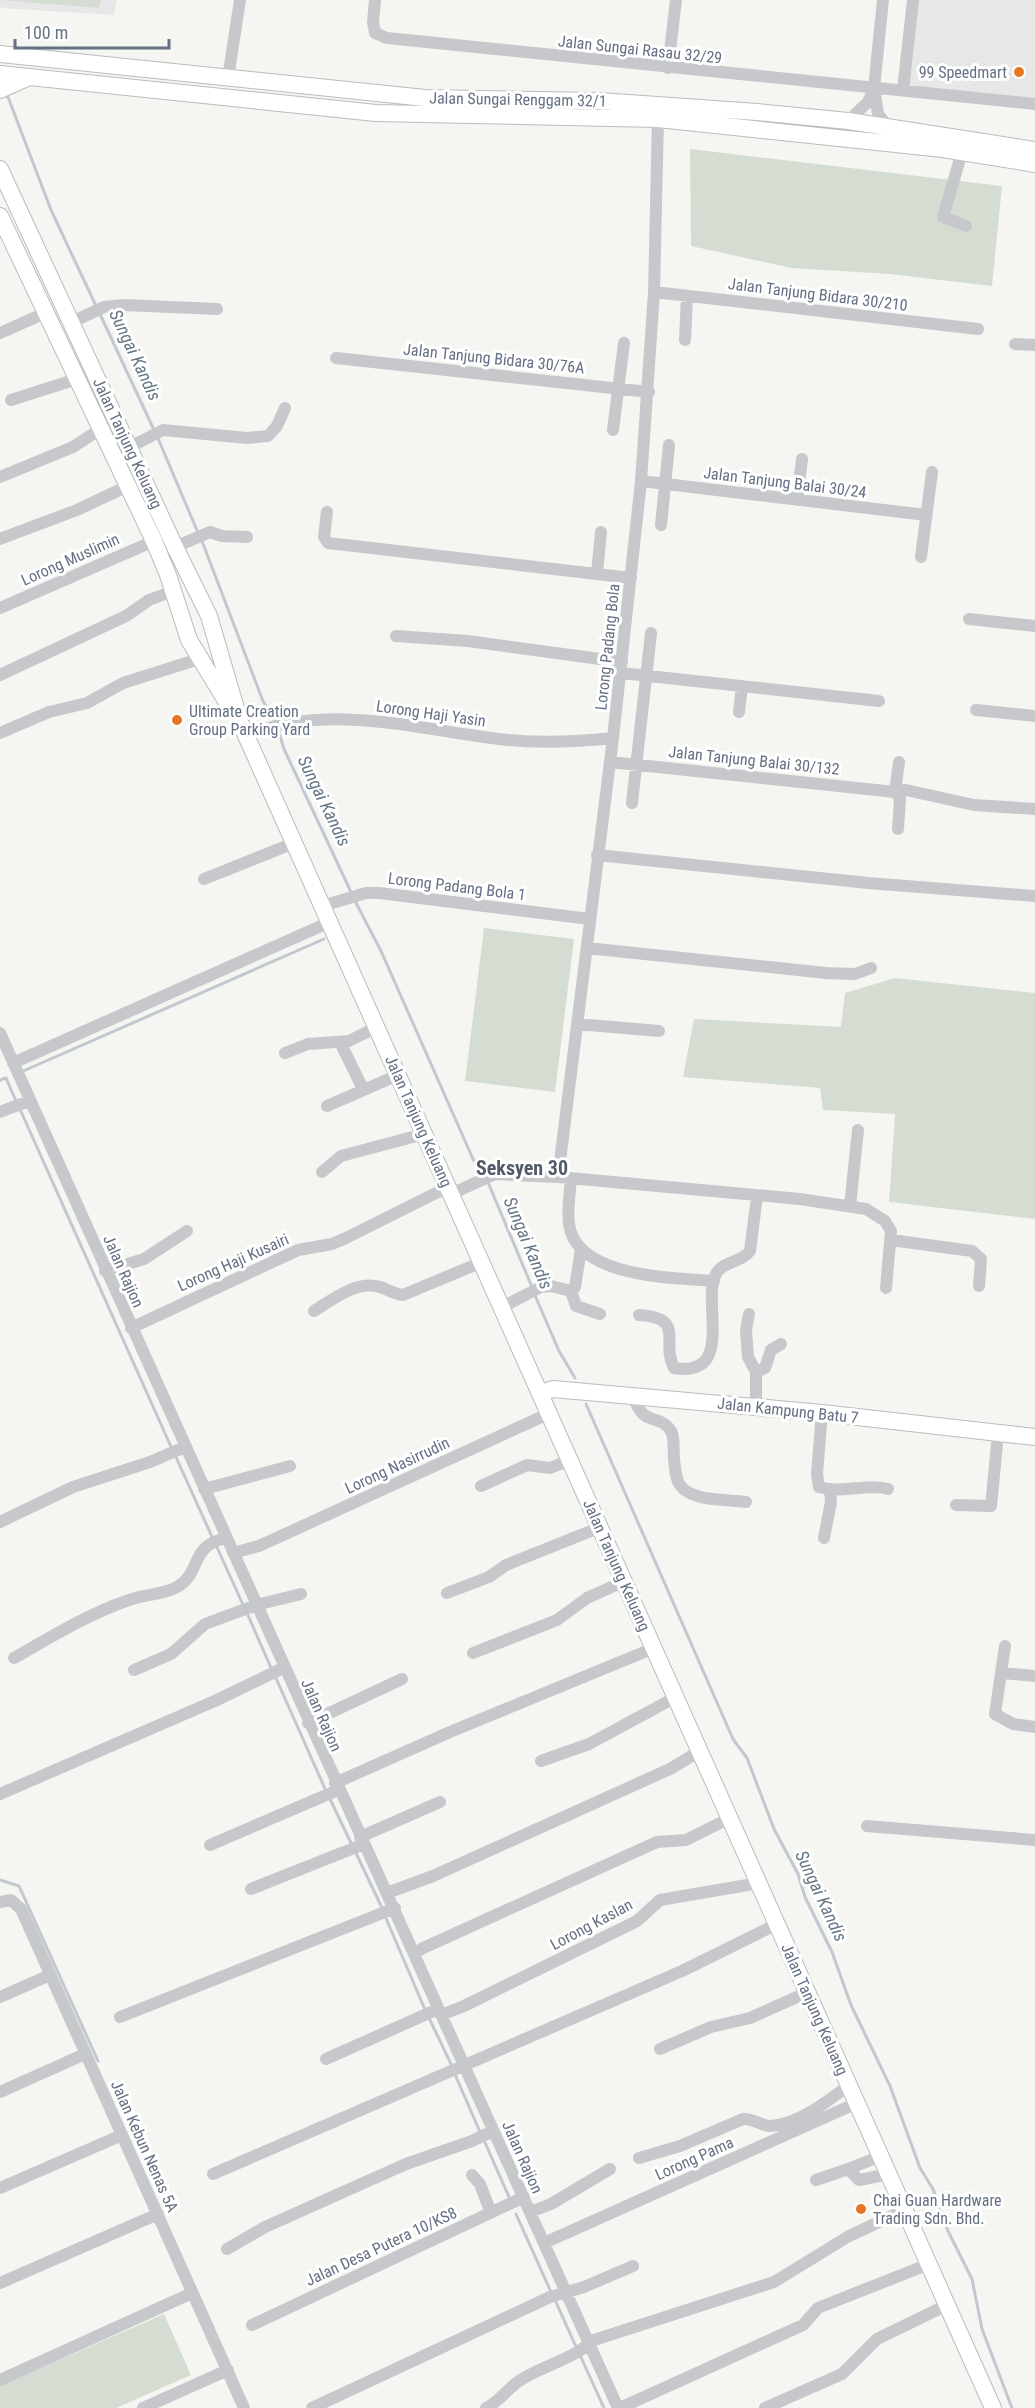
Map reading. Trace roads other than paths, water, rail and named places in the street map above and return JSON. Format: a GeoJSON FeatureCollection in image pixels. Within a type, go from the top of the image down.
{"type":"FeatureCollection","features":[{"type":"Feature","properties":{"kind":"main road","name":"Jalan Sungai Renggam 32/1"},"geometry":{"type":"LineString","coordinates":[[0,54],[425,98],[487,107],[658,119],[962,152],[1035,164]]}},
{"type":"Feature","properties":{"kind":"main road","name":"Jalan Sungai Renggam 32/1"},"geometry":{"type":"LineString","coordinates":[[0,74],[376,112],[487,107],[658,104],[848,121],[1035,150]]}},
{"type":"Feature","properties":{"kind":"main road"},"geometry":{"type":"LineString","coordinates":[[0,90],[31,77]]}},
{"type":"Feature","properties":{"kind":"main road","name":"Jalan Tanjung Keluang"},"geometry":{"type":"LineString","coordinates":[[0,169],[79,318],[134,444],[182,544],[192,581],[210,616],[243,729],[601,1527],[619,1584],[654,1648],[700,1751],[724,1821],[769,1928],[808,1992],[849,2085],[849,2106],[881,2156],[889,2174],[920,2267],[939,2308],[993,2408]]}},
{"type":"Feature","properties":{"kind":"main road","name":"Jalan Tanjung Keluang"},"geometry":{"type":"LineString","coordinates":[[0,216],[154,541],[189,640],[243,729]]}},
{"type":"Feature","properties":{"kind":"main road"},"geometry":{"type":"LineString","coordinates":[[172,591],[181,601],[189,625],[193,629],[202,629],[206,624],[192,581]]}},
{"type":"Feature","properties":{"kind":"main road","name":"Jalan Kampung Batu 7"},"geometry":{"type":"LineString","coordinates":[[541,1393],[553,1389],[633,1395],[1035,1437]]}},
{"type":"Feature","properties":{"kind":"street"},"geometry":{"type":"LineString","coordinates":[[228,78],[240,0]]}},
{"type":"Feature","properties":{"kind":"street","name":"Jalan Sungai Rasau 32/29"},"geometry":{"type":"LineString","coordinates":[[375,0],[373,22],[375,33],[387,38],[1035,104]]}},
{"type":"Feature","properties":{"kind":"street"},"geometry":{"type":"LineString","coordinates":[[668,68],[676,0]]}},
{"type":"Feature","properties":{"kind":"street"},"geometry":{"type":"LineString","coordinates":[[883,0],[874,88],[878,114],[888,127]]}},
{"type":"Feature","properties":{"kind":"street"},"geometry":{"type":"LineString","coordinates":[[903,90],[913,0]]}},
{"type":"Feature","properties":{"kind":"street"},"geometry":{"type":"LineString","coordinates":[[848,121],[868,102],[874,88]]}},
{"type":"Feature","properties":{"kind":"street","name":"Lorong Padang Bola"},"geometry":{"type":"LineString","coordinates":[[581,1249],[569,1224],[564,1177],[577,1024],[613,738],[649,392],[658,119]]}},
{"type":"Feature","properties":{"kind":"street"},"geometry":{"type":"LineString","coordinates":[[962,152],[943,217],[966,226]]}},
{"type":"Feature","properties":{"kind":"street","name":"Jalan Tanjung Bidara 30/210"},"geometry":{"type":"LineString","coordinates":[[654,292],[978,329]]}},
{"type":"Feature","properties":{"kind":"street"},"geometry":{"type":"LineString","coordinates":[[685,340],[687,296]]}},
{"type":"Feature","properties":{"kind":"street"},"geometry":{"type":"LineString","coordinates":[[79,318],[104,308],[124,305],[217,309]]}},
{"type":"Feature","properties":{"kind":"street"},"geometry":{"type":"LineString","coordinates":[[0,333],[45,313]]}},
{"type":"Feature","properties":{"kind":"street"},"geometry":{"type":"LineString","coordinates":[[613,430],[624,343]]}},
{"type":"Feature","properties":{"kind":"street"},"geometry":{"type":"LineString","coordinates":[[1015,344],[1035,345]]}},
{"type":"Feature","properties":{"kind":"street","name":"Jalan Tanjung Bidara 30/76A"},"geometry":{"type":"LineString","coordinates":[[336,358],[649,392]]}},
{"type":"Feature","properties":{"kind":"street"},"geometry":{"type":"LineString","coordinates":[[11,400],[77,379]]}},
{"type":"Feature","properties":{"kind":"street"},"geometry":{"type":"LineString","coordinates":[[134,444],[163,430],[248,438],[268,436],[277,426],[285,408]]}},
{"type":"Feature","properties":{"kind":"street"},"geometry":{"type":"LineString","coordinates":[[0,477],[73,447],[102,428]]}},
{"type":"Feature","properties":{"kind":"street"},"geometry":{"type":"LineString","coordinates":[[661,525],[669,445]]}},
{"type":"Feature","properties":{"kind":"street"},"geometry":{"type":"LineString","coordinates":[[797,500],[802,459]]}},
{"type":"Feature","properties":{"kind":"street"},"geometry":{"type":"LineString","coordinates":[[921,557],[932,472]]}},
{"type":"Feature","properties":{"kind":"street","name":"Jalan Tanjung Balai 30/24"},"geometry":{"type":"LineString","coordinates":[[641,481],[926,515]]}},
{"type":"Feature","properties":{"kind":"street"},"geometry":{"type":"LineString","coordinates":[[0,539],[77,510],[128,486]]}},
{"type":"Feature","properties":{"kind":"street"},"geometry":{"type":"LineString","coordinates":[[327,512],[324,537],[328,543],[631,578]]}},
{"type":"Feature","properties":{"kind":"street"},"geometry":{"type":"LineString","coordinates":[[182,544],[205,532],[222,537],[248,537]]}},
{"type":"Feature","properties":{"kind":"street"},"geometry":{"type":"LineString","coordinates":[[597,573],[601,532]]}},
{"type":"Feature","properties":{"kind":"street","name":"Lorong Muslimin"},"geometry":{"type":"LineString","coordinates":[[0,608],[154,541]]}},
{"type":"Feature","properties":{"kind":"street"},"geometry":{"type":"LineString","coordinates":[[0,675],[126,616],[149,600],[172,591]]}},
{"type":"Feature","properties":{"kind":"street"},"geometry":{"type":"LineString","coordinates":[[993,614],[1035,618]]}},
{"type":"Feature","properties":{"kind":"street"},"geometry":{"type":"LineString","coordinates":[[969,619],[1035,626]]}},
{"type":"Feature","properties":{"kind":"street"},"geometry":{"type":"LineString","coordinates":[[632,803],[651,633]]}},
{"type":"Feature","properties":{"kind":"street"},"geometry":{"type":"LineString","coordinates":[[396,636],[468,641],[621,667],[646,676],[879,701]]}},
{"type":"Feature","properties":{"kind":"street"},"geometry":{"type":"LineString","coordinates":[[0,733],[49,712],[87,703],[123,683],[199,659]]}},
{"type":"Feature","properties":{"kind":"street"},"geometry":{"type":"LineString","coordinates":[[739,712],[742,686]]}},
{"type":"Feature","properties":{"kind":"street"},"geometry":{"type":"LineString","coordinates":[[976,710],[1035,716]]}},
{"type":"Feature","properties":{"kind":"street","name":"Lorong Haji Yasin"},"geometry":{"type":"LineString","coordinates":[[243,729],[288,722],[366,720],[500,740],[542,743],[613,738]]}},
{"type":"Feature","properties":{"kind":"street","name":"Jalan Tanjung Balai 30/132"},"geometry":{"type":"LineString","coordinates":[[610,762],[895,792],[906,789],[974,805],[1035,809]]}},
{"type":"Feature","properties":{"kind":"street"},"geometry":{"type":"LineString","coordinates":[[898,829],[900,799],[895,792],[899,762]]}},
{"type":"Feature","properties":{"kind":"street"},"geometry":{"type":"LineString","coordinates":[[204,879],[294,843]]}},
{"type":"Feature","properties":{"kind":"street"},"geometry":{"type":"LineString","coordinates":[[597,855],[868,883],[1035,896]]}},
{"type":"Feature","properties":{"kind":"street","name":"Lorong Padang Bola 1"},"geometry":{"type":"LineString","coordinates":[[322,906],[366,893],[590,919]]}},
{"type":"Feature","properties":{"kind":"street"},"geometry":{"type":"LineString","coordinates":[[10,1064],[330,922]]}},
{"type":"Feature","properties":{"kind":"street"},"geometry":{"type":"LineString","coordinates":[[587,948],[826,973],[855,974],[871,968]]}},
{"type":"Feature","properties":{"kind":"street"},"geometry":{"type":"LineString","coordinates":[[577,1024],[659,1031]]}},
{"type":"Feature","properties":{"kind":"street"},"geometry":{"type":"LineString","coordinates":[[285,1053],[308,1044],[349,1041],[377,1027]]}},
{"type":"Feature","properties":{"kind":"street","name":"Jalan Rajion"},"geometry":{"type":"LineString","coordinates":[[0,1034],[10,1064],[105,1271],[133,1326],[182,1448],[204,1490],[224,1539],[239,1551],[253,1606],[277,1672],[315,1720],[332,1791],[362,1840],[387,1893],[387,1912],[418,1951],[436,2013],[464,2065],[491,2132],[530,2212],[552,2240],[567,2291],[588,2345],[621,2407]]}},
{"type":"Feature","properties":{"kind":"street"},"geometry":{"type":"LineString","coordinates":[[340,1042],[363,1089]]}},
{"type":"Feature","properties":{"kind":"street"},"geometry":{"type":"LineString","coordinates":[[327,1106],[398,1075]]}},
{"type":"Feature","properties":{"kind":"street"},"geometry":{"type":"LineString","coordinates":[[3,1111],[28,1102]]}},
{"type":"Feature","properties":{"kind":"street"},"geometry":{"type":"LineString","coordinates":[[850,1206],[858,1130]]}},
{"type":"Feature","properties":{"kind":"street"},"geometry":{"type":"LineString","coordinates":[[322,1172],[341,1156],[424,1134]]}},
{"type":"Feature","properties":{"kind":"street","name":"Lorong Haji Kusairi"},"geometry":{"type":"LineString","coordinates":[[133,1326],[298,1250],[332,1244],[450,1190],[471,1185],[495,1174],[564,1177]]}},
{"type":"Feature","properties":{"kind":"street"},"geometry":{"type":"LineString","coordinates":[[564,1177],[850,1206],[877,1213],[891,1231],[886,1288]]}},
{"type":"Feature","properties":{"kind":"street"},"geometry":{"type":"LineString","coordinates":[[639,1315],[653,1316],[668,1325],[671,1330],[670,1359],[674,1368],[688,1370],[702,1364],[711,1348],[715,1275],[725,1264],[742,1258],[750,1251],[758,1196]]}},
{"type":"Feature","properties":{"kind":"street"},"geometry":{"type":"LineString","coordinates":[[105,1271],[144,1259],[187,1231]]}},
{"type":"Feature","properties":{"kind":"street"},"geometry":{"type":"LineString","coordinates":[[891,1240],[972,1251],[981,1259],[979,1286]]}},
{"type":"Feature","properties":{"kind":"street"},"geometry":{"type":"LineString","coordinates":[[571,1291],[575,1287],[581,1249],[633,1274],[714,1281]]}},
{"type":"Feature","properties":{"kind":"street"},"geometry":{"type":"LineString","coordinates":[[314,1311],[346,1291],[379,1287],[393,1294],[403,1295],[482,1262]]}},
{"type":"Feature","properties":{"kind":"street"},"geometry":{"type":"LineString","coordinates":[[502,1307],[542,1287],[551,1286],[571,1291]]}},
{"type":"Feature","properties":{"kind":"street"},"geometry":{"type":"LineString","coordinates":[[571,1291],[576,1306],[600,1314]]}},
{"type":"Feature","properties":{"kind":"street"},"geometry":{"type":"LineString","coordinates":[[749,1314],[746,1330],[748,1357],[756,1372],[756,1407]]}},
{"type":"Feature","properties":{"kind":"street"},"geometry":{"type":"LineString","coordinates":[[756,1372],[765,1368],[771,1350],[781,1344]]}},
{"type":"Feature","properties":{"kind":"street"},"geometry":{"type":"LineString","coordinates":[[633,1395],[637,1409],[645,1418],[666,1425],[672,1432],[676,1478],[681,1487],[689,1494],[746,1502]]}},
{"type":"Feature","properties":{"kind":"street","name":"Lorong Nasirrudin"},"geometry":{"type":"LineString","coordinates":[[239,1551],[259,1546],[550,1413]]}},
{"type":"Feature","properties":{"kind":"street"},"geometry":{"type":"LineString","coordinates":[[822,1413],[817,1473],[819,1487],[845,1491],[879,1487],[888,1489]]}},
{"type":"Feature","properties":{"kind":"street"},"geometry":{"type":"LineString","coordinates":[[956,1505],[991,1506],[998,1434]]}},
{"type":"Feature","properties":{"kind":"street"},"geometry":{"type":"LineString","coordinates":[[0,1522],[73,1486],[168,1456],[182,1448]]}},
{"type":"Feature","properties":{"kind":"street"},"geometry":{"type":"LineString","coordinates":[[481,1486],[527,1465],[550,1468],[570,1460]]}},
{"type":"Feature","properties":{"kind":"street"},"geometry":{"type":"LineString","coordinates":[[204,1490],[290,1466]]}},
{"type":"Feature","properties":{"kind":"street"},"geometry":{"type":"LineString","coordinates":[[824,1538],[831,1502],[830,1490]]}},
{"type":"Feature","properties":{"kind":"street"},"geometry":{"type":"LineString","coordinates":[[447,1593],[489,1577],[506,1564],[601,1527]]}},
{"type":"Feature","properties":{"kind":"street"},"geometry":{"type":"LineString","coordinates":[[14,1658],[73,1624],[130,1599],[173,1589],[186,1582],[198,1555],[210,1545],[224,1539]]}},
{"type":"Feature","properties":{"kind":"street"},"geometry":{"type":"LineString","coordinates":[[473,1653],[556,1620],[573,1611],[587,1598],[619,1584]]}},
{"type":"Feature","properties":{"kind":"street"},"geometry":{"type":"LineString","coordinates":[[134,1670],[171,1654],[205,1624],[253,1606],[302,1594]]}},
{"type":"Feature","properties":{"kind":"street"},"geometry":{"type":"LineString","coordinates":[[1005,1646],[995,1714],[1013,1724],[1035,1727]]}},
{"type":"Feature","properties":{"kind":"street"},"geometry":{"type":"LineString","coordinates":[[210,1845],[332,1791],[450,1732],[654,1648]]}},
{"type":"Feature","properties":{"kind":"street"},"geometry":{"type":"LineString","coordinates":[[0,1794],[277,1672]]}},
{"type":"Feature","properties":{"kind":"street"},"geometry":{"type":"LineString","coordinates":[[1002,1673],[1035,1676]]}},
{"type":"Feature","properties":{"kind":"street"},"geometry":{"type":"LineString","coordinates":[[315,1720],[402,1679]]}},
{"type":"Feature","properties":{"kind":"street"},"geometry":{"type":"LineString","coordinates":[[541,1761],[589,1744],[676,1697]]}},
{"type":"Feature","properties":{"kind":"street"},"geometry":{"type":"LineString","coordinates":[[387,1893],[433,1876],[670,1769],[700,1751]]}},
{"type":"Feature","properties":{"kind":"street"},"geometry":{"type":"LineString","coordinates":[[251,1889],[362,1840],[440,1802]]}},
{"type":"Feature","properties":{"kind":"street"},"geometry":{"type":"LineString","coordinates":[[418,1951],[657,1842],[686,1840],[724,1821]]}},
{"type":"Feature","properties":{"kind":"street"},"geometry":{"type":"LineString","coordinates":[[867,1826],[1035,1840]]}},
{"type":"Feature","properties":{"kind":"street","name":"Lorong Kaslan"},"geometry":{"type":"LineString","coordinates":[[326,2059],[436,2013],[464,2006],[637,1921],[660,1900],[751,1884]]}},
{"type":"Feature","properties":{"kind":"street","name":"Jalan Kebun Nenas 5A"},"geometry":{"type":"LineString","coordinates":[[6,1901],[21,1909],[244,2408]]}},
{"type":"Feature","properties":{"kind":"street"},"geometry":{"type":"LineString","coordinates":[[120,2017],[387,1912]]}},
{"type":"Feature","properties":{"kind":"street"},"geometry":{"type":"LineString","coordinates":[[213,2174],[682,1971],[769,1928]]}},
{"type":"Feature","properties":{"kind":"street"},"geometry":{"type":"LineString","coordinates":[[0,1997],[50,1975]]}},
{"type":"Feature","properties":{"kind":"street"},"geometry":{"type":"LineString","coordinates":[[660,2049],[711,2027],[750,2018],[808,1992]]}},
{"type":"Feature","properties":{"kind":"street"},"geometry":{"type":"LineString","coordinates":[[0,2092],[85,2054]]}},
{"type":"Feature","properties":{"kind":"street"},"geometry":{"type":"LineString","coordinates":[[639,2158],[680,2146],[744,2119],[750,2118],[770,2126],[801,2117],[818,2108],[849,2085]]}},
{"type":"Feature","properties":{"kind":"street","name":"Lorong Pama"},"geometry":{"type":"LineString","coordinates":[[552,2240],[849,2106]]}},
{"type":"Feature","properties":{"kind":"street"},"geometry":{"type":"LineString","coordinates":[[227,2249],[265,2227],[406,2164],[491,2132]]}},
{"type":"Feature","properties":{"kind":"street"},"geometry":{"type":"LineString","coordinates":[[0,2188],[122,2135]]}},
{"type":"Feature","properties":{"kind":"street"},"geometry":{"type":"LineString","coordinates":[[816,2180],[881,2156]]}},
{"type":"Feature","properties":{"kind":"street"},"geometry":{"type":"LineString","coordinates":[[530,2212],[551,2204],[610,2169]]}},
{"type":"Feature","properties":{"kind":"street"},"geometry":{"type":"LineString","coordinates":[[848,2169],[859,2180],[889,2174]]}},
{"type":"Feature","properties":{"kind":"street"},"geometry":{"type":"LineString","coordinates":[[472,2175],[480,2184],[491,2213]]}},
{"type":"Feature","properties":{"kind":"street","name":"Jalan Desa Putera 10/KS8"},"geometry":{"type":"LineString","coordinates":[[252,2325],[524,2197]]}},
{"type":"Feature","properties":{"kind":"street"},"geometry":{"type":"LineString","coordinates":[[486,2408],[499,2402],[518,2382],[588,2345],[774,2282],[849,2236],[902,2211]]}},
{"type":"Feature","properties":{"kind":"street"},"geometry":{"type":"LineString","coordinates":[[0,2283],[158,2214]]}},
{"type":"Feature","properties":{"kind":"street"},"geometry":{"type":"LineString","coordinates":[[312,2408],[567,2291],[633,2266]]}},
{"type":"Feature","properties":{"kind":"street"},"geometry":{"type":"LineString","coordinates":[[621,2407],[803,2325],[818,2308],[920,2267]]}},
{"type":"Feature","properties":{"kind":"street"},"geometry":{"type":"LineString","coordinates":[[0,2380],[192,2293]]}},
{"type":"Feature","properties":{"kind":"street"},"geometry":{"type":"LineString","coordinates":[[765,2408],[842,2374],[877,2339],[939,2308]]}},
{"type":"Feature","properties":{"kind":"street"},"geometry":{"type":"LineString","coordinates":[[142,2408],[228,2370]]}},
{"type":"Feature","properties":{"kind":"waterway","name":"Sungai Kandis"},"geometry":{"type":"LineString","coordinates":[[8,97],[51,210],[97,308]]}},
{"type":"Feature","properties":{"kind":"waterway","name":"Sungai Kandis"},"geometry":{"type":"LineString","coordinates":[[100,314],[154,430]]}},
{"type":"Feature","properties":{"kind":"waterway","name":"Sungai Kandis"},"geometry":{"type":"LineString","coordinates":[[157,436],[199,535]]}},
{"type":"Feature","properties":{"kind":"waterway","name":"Sungai Kandis"},"geometry":{"type":"LineString","coordinates":[[202,541],[263,701],[276,722]]}},
{"type":"Feature","properties":{"kind":"waterway","name":"Sungai Kandis"},"geometry":{"type":"LineString","coordinates":[[278,729],[284,749],[351,892]]}},
{"type":"Feature","properties":{"kind":"waterway","name":"Sungai Kandis"},"geometry":{"type":"LineString","coordinates":[[355,901],[381,951],[473,1159],[484,1174]]}},
{"type":"Feature","properties":{"kind":"waterway"},"geometry":{"type":"LineString","coordinates":[[21,1072],[324,939]]}},
{"type":"Feature","properties":{"kind":"waterway"},"geometry":{"type":"LineString","coordinates":[[0,1080],[6,1078],[16,1101]]}},
{"type":"Feature","properties":{"kind":"waterway"},"geometry":{"type":"LineString","coordinates":[[19,1107],[172,1449]]}},
{"type":"Feature","properties":{"kind":"waterway","name":"Sungai Kandis"},"geometry":{"type":"LineString","coordinates":[[487,1180],[532,1287]]}},
{"type":"Feature","properties":{"kind":"waterway","name":"Sungai Kandis"},"geometry":{"type":"LineString","coordinates":[[534,1293],[559,1351],[575,1378]]}},
{"type":"Feature","properties":{"kind":"waterway","name":"Sungai Kandis"},"geometry":{"type":"LineString","coordinates":[[586,1404],[733,1739],[747,1758],[774,1829],[798,1874],[805,1897],[832,1952],[851,2005],[890,2086],[920,2168],[933,2189],[948,2231],[972,2279],[982,2329],[1012,2408]]}},
{"type":"Feature","properties":{"kind":"waterway"},"geometry":{"type":"LineString","coordinates":[[175,1455],[213,1539]]}},
{"type":"Feature","properties":{"kind":"waterway"},"geometry":{"type":"LineString","coordinates":[[216,1545],[244,1607]]}},
{"type":"Feature","properties":{"kind":"waterway"},"geometry":{"type":"LineString","coordinates":[[247,1613],[272,1670]]}},
{"type":"Feature","properties":{"kind":"waterway"},"geometry":{"type":"LineString","coordinates":[[275,1676],[326,1791]]}},
{"type":"Feature","properties":{"kind":"waterway"},"geometry":{"type":"LineString","coordinates":[[329,1797],[352,1845]]}},
{"type":"Feature","properties":{"kind":"waterway"},"geometry":{"type":"LineString","coordinates":[[355,1851],[383,1910]]}},
{"type":"Feature","properties":{"kind":"waterway"},"geometry":{"type":"LineString","coordinates":[[0,1880],[19,1886],[98,2061]]}},
{"type":"Feature","properties":{"kind":"waterway"},"geometry":{"type":"LineString","coordinates":[[385,1916],[426,2012]]}},
{"type":"Feature","properties":{"kind":"waterway"},"geometry":{"type":"LineString","coordinates":[[429,2018],[452,2066]]}},
{"type":"Feature","properties":{"kind":"waterway"},"geometry":{"type":"LineString","coordinates":[[454,2072],[480,2132]]}},
{"type":"Feature","properties":{"kind":"waterway"},"geometry":{"type":"LineString","coordinates":[[483,2138],[509,2197]]}},
{"type":"Feature","properties":{"kind":"waterway"},"geometry":{"type":"LineString","coordinates":[[516,2214],[551,2292]]}},
{"type":"Feature","properties":{"kind":"waterway"},"geometry":{"type":"LineString","coordinates":[[555,2300],[577,2349]]}},
{"type":"Feature","properties":{"kind":"waterway"},"geometry":{"type":"LineString","coordinates":[[580,2355],[604,2408]]}},
{"type":"Feature","properties":{"kind":"place","name":"99 Speedmart"},"geometry":{"type":"Point","coordinates":[1019,72]}},
{"type":"Feature","properties":{"kind":"place","name":"Ultimate Creation Group Parking Yard"},"geometry":{"type":"Point","coordinates":[177,720]}},
{"type":"Feature","properties":{"kind":"place","name":"Chai Guan Hardware Trading Sdn. Bhd."},"geometry":{"type":"Point","coordinates":[861,2209]}},
{"type":"Feature","properties":{"kind":"district","name":"Seksyen 30"},"geometry":{"type":"Point","coordinates":[522,1168]}}]}
